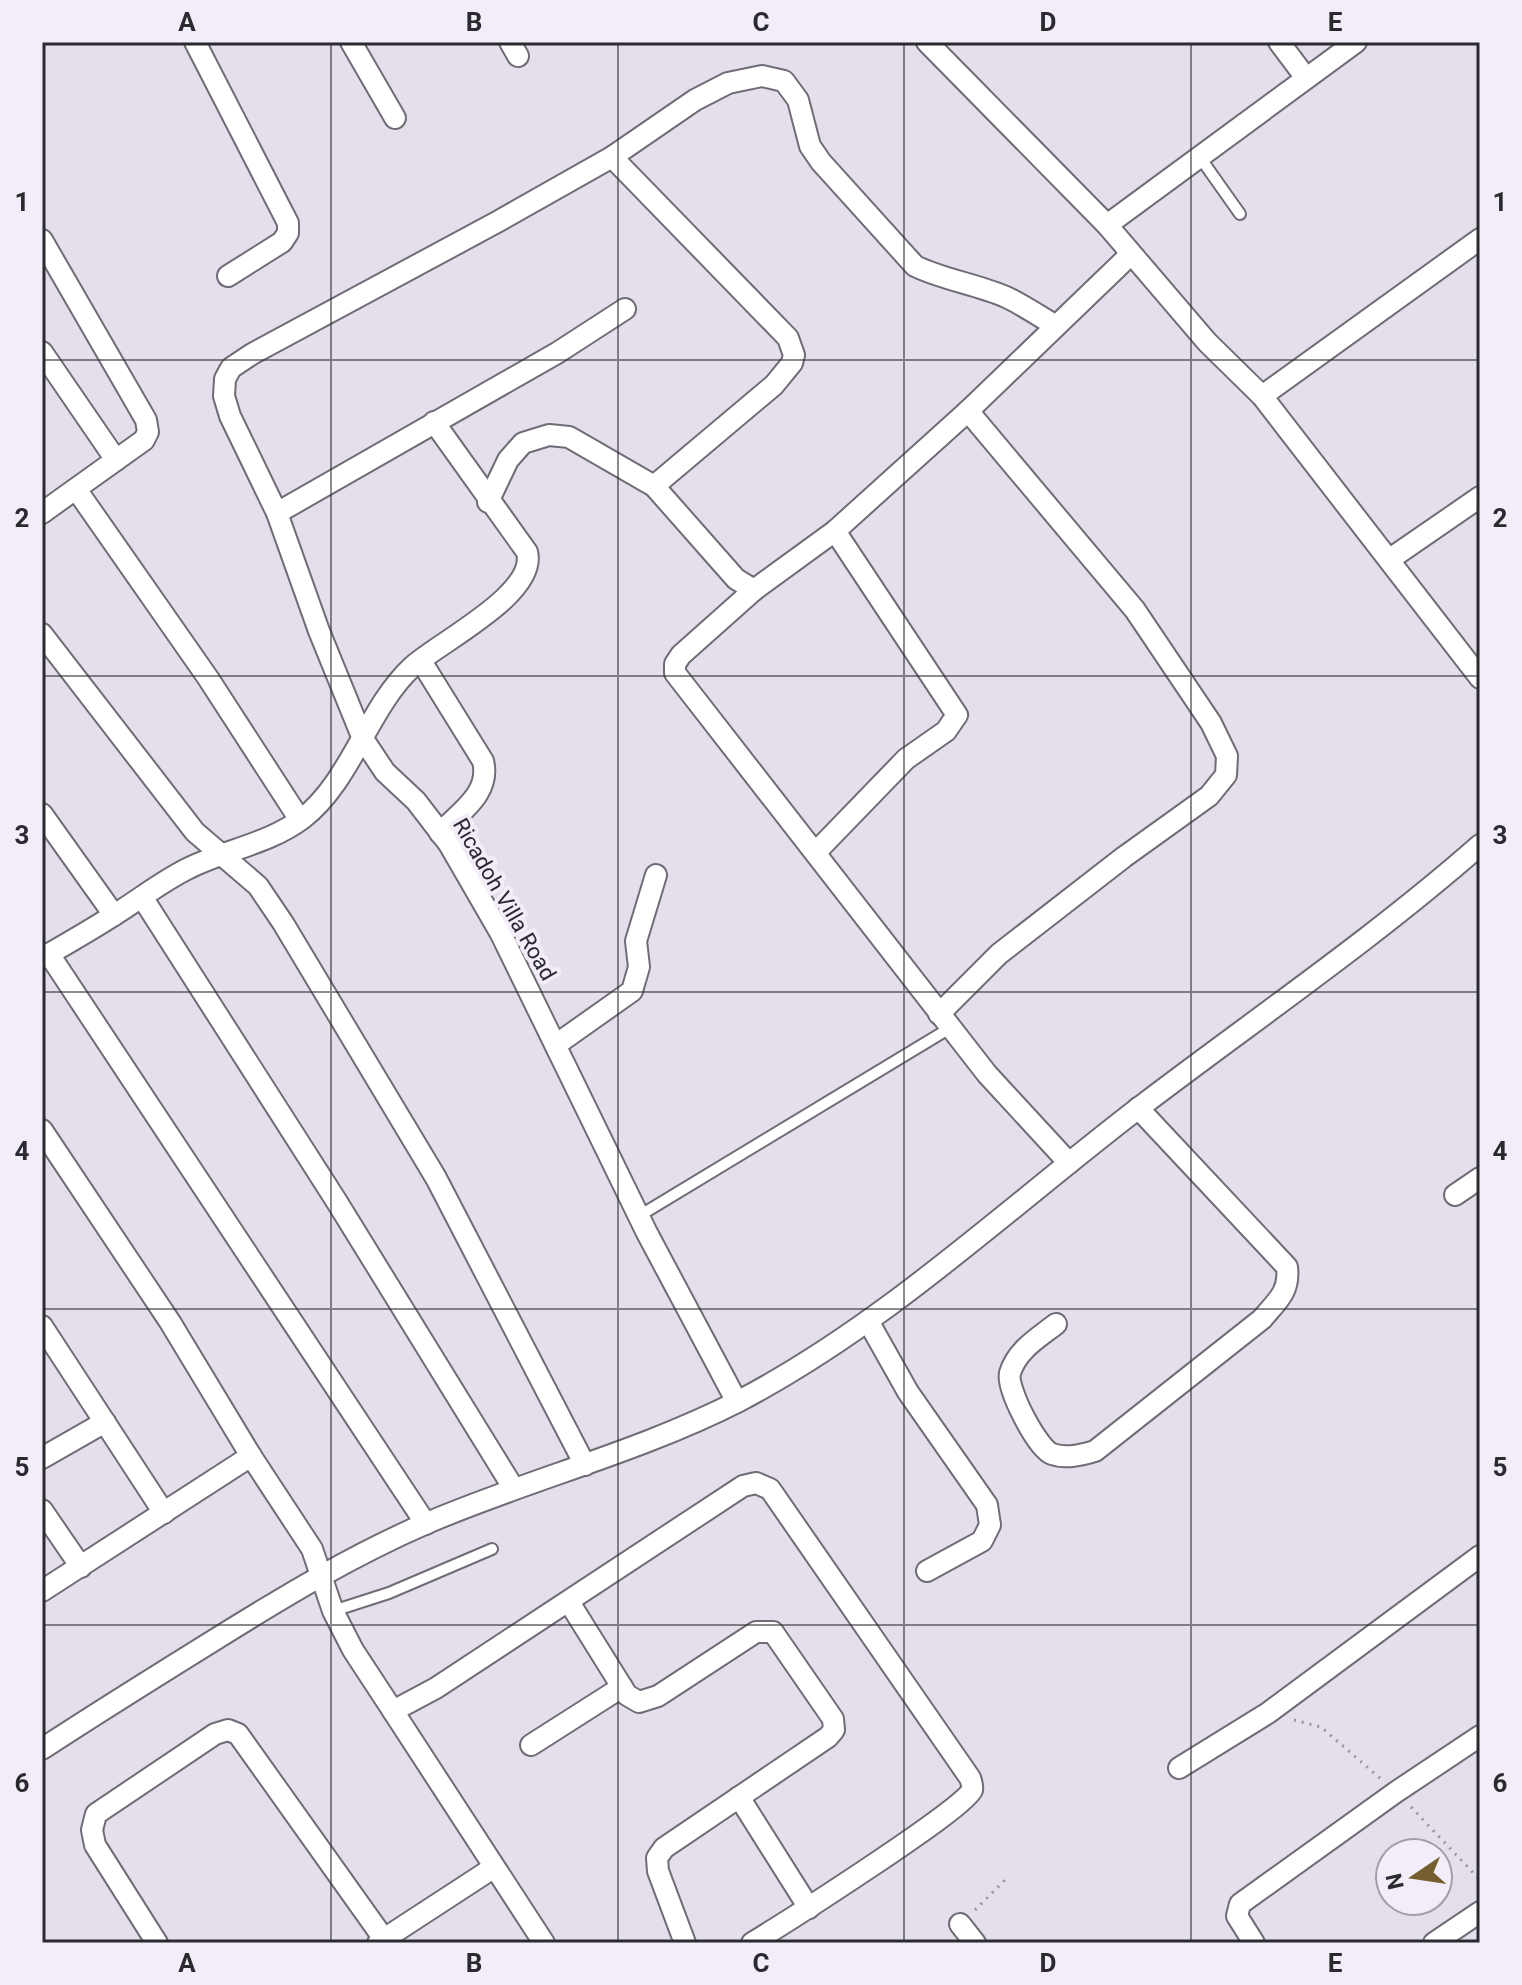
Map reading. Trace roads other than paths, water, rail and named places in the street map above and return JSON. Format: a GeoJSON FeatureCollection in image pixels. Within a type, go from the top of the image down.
{"type":"FeatureCollection","features":[{"type":"Feature","properties":{"kind":"street"},"geometry":{"type":"LineString","coordinates":[[195,42],[288,223],[288,233],[282,242],[228,276]]}},
{"type":"Feature","properties":{"kind":"street"},"geometry":{"type":"LineString","coordinates":[[351,42],[395,118]]}},
{"type":"Feature","properties":{"kind":"street"},"geometry":{"type":"LineString","coordinates":[[927,42],[1107,225],[1207,342],[1262,396],[1480,678]]}},
{"type":"Feature","properties":{"kind":"street"},"geometry":{"type":"LineString","coordinates":[[1279,42],[1306,78]]}},
{"type":"Feature","properties":{"kind":"street"},"geometry":{"type":"LineString","coordinates":[[1107,225],[1356,42]]}},
{"type":"Feature","properties":{"kind":"street"},"geometry":{"type":"LineString","coordinates":[[654,486],[774,385],[792,363],[794,355],[788,338],[612,157],[695,100],[728,83],[762,76],[784,81],[798,100],[810,146],[821,162],[915,266],[933,275],[1006,297],[1056,326]]}},
{"type":"Feature","properties":{"kind":"street","name":"Ricadoh Villa Road"},"geometry":{"type":"LineString","coordinates":[[612,157],[252,354],[231,368],[225,379],[224,396],[230,416],[277,513],[319,631],[363,739],[385,772],[416,801],[440,833],[501,934],[639,1216],[737,1402]]}},
{"type":"Feature","properties":{"kind":"street"},"geometry":{"type":"LineString","coordinates":[[1262,396],[1480,239]]}},
{"type":"Feature","properties":{"kind":"street"},"geometry":{"type":"LineString","coordinates":[[42,240],[146,420],[148,432],[144,440],[42,513]]}},
{"type":"Feature","properties":{"kind":"street"},"geometry":{"type":"LineString","coordinates":[[1069,1163],[987,1074],[945,1021],[675,673],[675,664],[681,655],[754,590],[835,531],[968,411],[1130,255]]}},
{"type":"Feature","properties":{"kind":"street"},"geometry":{"type":"LineString","coordinates":[[277,513],[557,353],[625,309]]}},
{"type":"Feature","properties":{"kind":"street"},"geometry":{"type":"LineString","coordinates":[[42,352],[116,460]]}},
{"type":"Feature","properties":{"kind":"street"},"geometry":{"type":"LineString","coordinates":[[945,1021],[999,954],[1209,796],[1226,775],[1227,756],[1211,723],[1135,610],[968,411]]}},
{"type":"Feature","properties":{"kind":"street"},"geometry":{"type":"LineString","coordinates":[[426,1524],[46,956],[185,870],[260,841],[300,820],[318,806],[376,714],[412,667],[497,605],[524,577],[529,562],[527,552],[488,502],[434,422]]}},
{"type":"Feature","properties":{"kind":"street"},"geometry":{"type":"LineString","coordinates":[[488,502],[508,460],[523,443],[549,435],[569,437],[654,486],[707,549],[736,579],[754,590]]}},
{"type":"Feature","properties":{"kind":"street"},"geometry":{"type":"LineString","coordinates":[[76,489],[208,678],[300,820]]}},
{"type":"Feature","properties":{"kind":"street"},"geometry":{"type":"LineString","coordinates":[[1390,559],[1480,497]]}},
{"type":"Feature","properties":{"kind":"street"},"geometry":{"type":"LineString","coordinates":[[816,852],[906,759],[946,731],[957,715],[835,531]]}},
{"type":"Feature","properties":{"kind":"street"},"geometry":{"type":"LineString","coordinates":[[42,634],[195,832],[258,886],[283,923],[436,1178],[585,1465]]}},
{"type":"Feature","properties":{"kind":"street"},"geometry":{"type":"LineString","coordinates":[[421,661],[483,761],[486,774],[481,790],[440,833]]}},
{"type":"Feature","properties":{"kind":"street"},"geometry":{"type":"LineString","coordinates":[[42,814],[114,915]]}},
{"type":"Feature","properties":{"kind":"street"},"geometry":{"type":"LineString","coordinates":[[42,1749],[320,1575],[426,1524],[514,1489],[649,1442],[737,1402],[798,1368],[868,1321],[1138,1108],[1430,889],[1480,845]]}},
{"type":"Feature","properties":{"kind":"street"},"geometry":{"type":"LineString","coordinates":[[557,1044],[632,991],[639,967],[636,941],[656,875]]}},
{"type":"Feature","properties":{"kind":"street"},"geometry":{"type":"LineString","coordinates":[[142,897],[337,1202],[514,1489]]}},
{"type":"Feature","properties":{"kind":"street"},"geometry":{"type":"LineString","coordinates":[[1056,1324],[1018,1354],[1009,1377],[1014,1395],[1039,1444],[1051,1453],[1079,1455],[1095,1451],[1262,1319],[1283,1294],[1289,1281],[1287,1267],[1138,1108]]}},
{"type":"Feature","properties":{"kind":"street"},"geometry":{"type":"LineString","coordinates":[[42,1130],[170,1322],[312,1549],[333,1611],[353,1650],[544,1943]]}},
{"type":"Feature","properties":{"kind":"street"},"geometry":{"type":"LineString","coordinates":[[1455,1195],[1480,1178]]}},
{"type":"Feature","properties":{"kind":"street"},"geometry":{"type":"LineString","coordinates":[[868,1321],[908,1392],[987,1505],[990,1525],[982,1541],[927,1571]]}},
{"type":"Feature","properties":{"kind":"street"},"geometry":{"type":"LineString","coordinates":[[42,1326],[164,1513]]}},
{"type":"Feature","properties":{"kind":"street"},"geometry":{"type":"LineString","coordinates":[[42,1458],[105,1422]]}},
{"type":"Feature","properties":{"kind":"street"},"geometry":{"type":"LineString","coordinates":[[42,1591],[251,1456]]}},
{"type":"Feature","properties":{"kind":"street"},"geometry":{"type":"LineString","coordinates":[[393,1711],[436,1688],[743,1486],[756,1483],[770,1489],[918,1700],[973,1787],[948,1812],[809,1908],[752,1943]]}},
{"type":"Feature","properties":{"kind":"street"},"geometry":{"type":"LineString","coordinates":[[42,1510],[81,1567]]}},
{"type":"Feature","properties":{"kind":"street"},"geometry":{"type":"LineString","coordinates":[[1179,1768],[1268,1713],[1480,1556]]}},
{"type":"Feature","properties":{"kind":"street"},"geometry":{"type":"LineString","coordinates":[[569,1602],[627,1695],[639,1702],[658,1696],[756,1632],[773,1632],[833,1719],[834,1730],[821,1742],[664,1848],[657,1858],[667,1898],[685,1943]]}},
{"type":"Feature","properties":{"kind":"street"},"geometry":{"type":"LineString","coordinates":[[531,1745],[622,1687]]}},
{"type":"Feature","properties":{"kind":"street"},"geometry":{"type":"LineString","coordinates":[[157,1943],[95,1845],[92,1830],[96,1814],[215,1734],[228,1730],[238,1734],[381,1941],[493,1868]]}},
{"type":"Feature","properties":{"kind":"street"},"geometry":{"type":"LineString","coordinates":[[1254,1943],[1237,1916],[1240,1904],[1480,1736]]}},
{"type":"Feature","properties":{"kind":"street"},"geometry":{"type":"LineString","coordinates":[[739,1797],[809,1908]]}},
{"type":"Feature","properties":{"kind":"street"},"geometry":{"type":"LineString","coordinates":[[1434,1943],[1480,1912]]}},
{"type":"Feature","properties":{"kind":"street"},"geometry":{"type":"LineString","coordinates":[[960,1924],[975,1943]]}},
{"type":"Feature","properties":{"kind":"lane"},"geometry":{"type":"LineString","coordinates":[[1199,156],[1240,214]]}},
{"type":"Feature","properties":{"kind":"lane"},"geometry":{"type":"LineString","coordinates":[[639,1216],[945,1021]]}},
{"type":"Feature","properties":{"kind":"lane"},"geometry":{"type":"LineString","coordinates":[[333,1611],[389,1593],[492,1549]]}}]}
